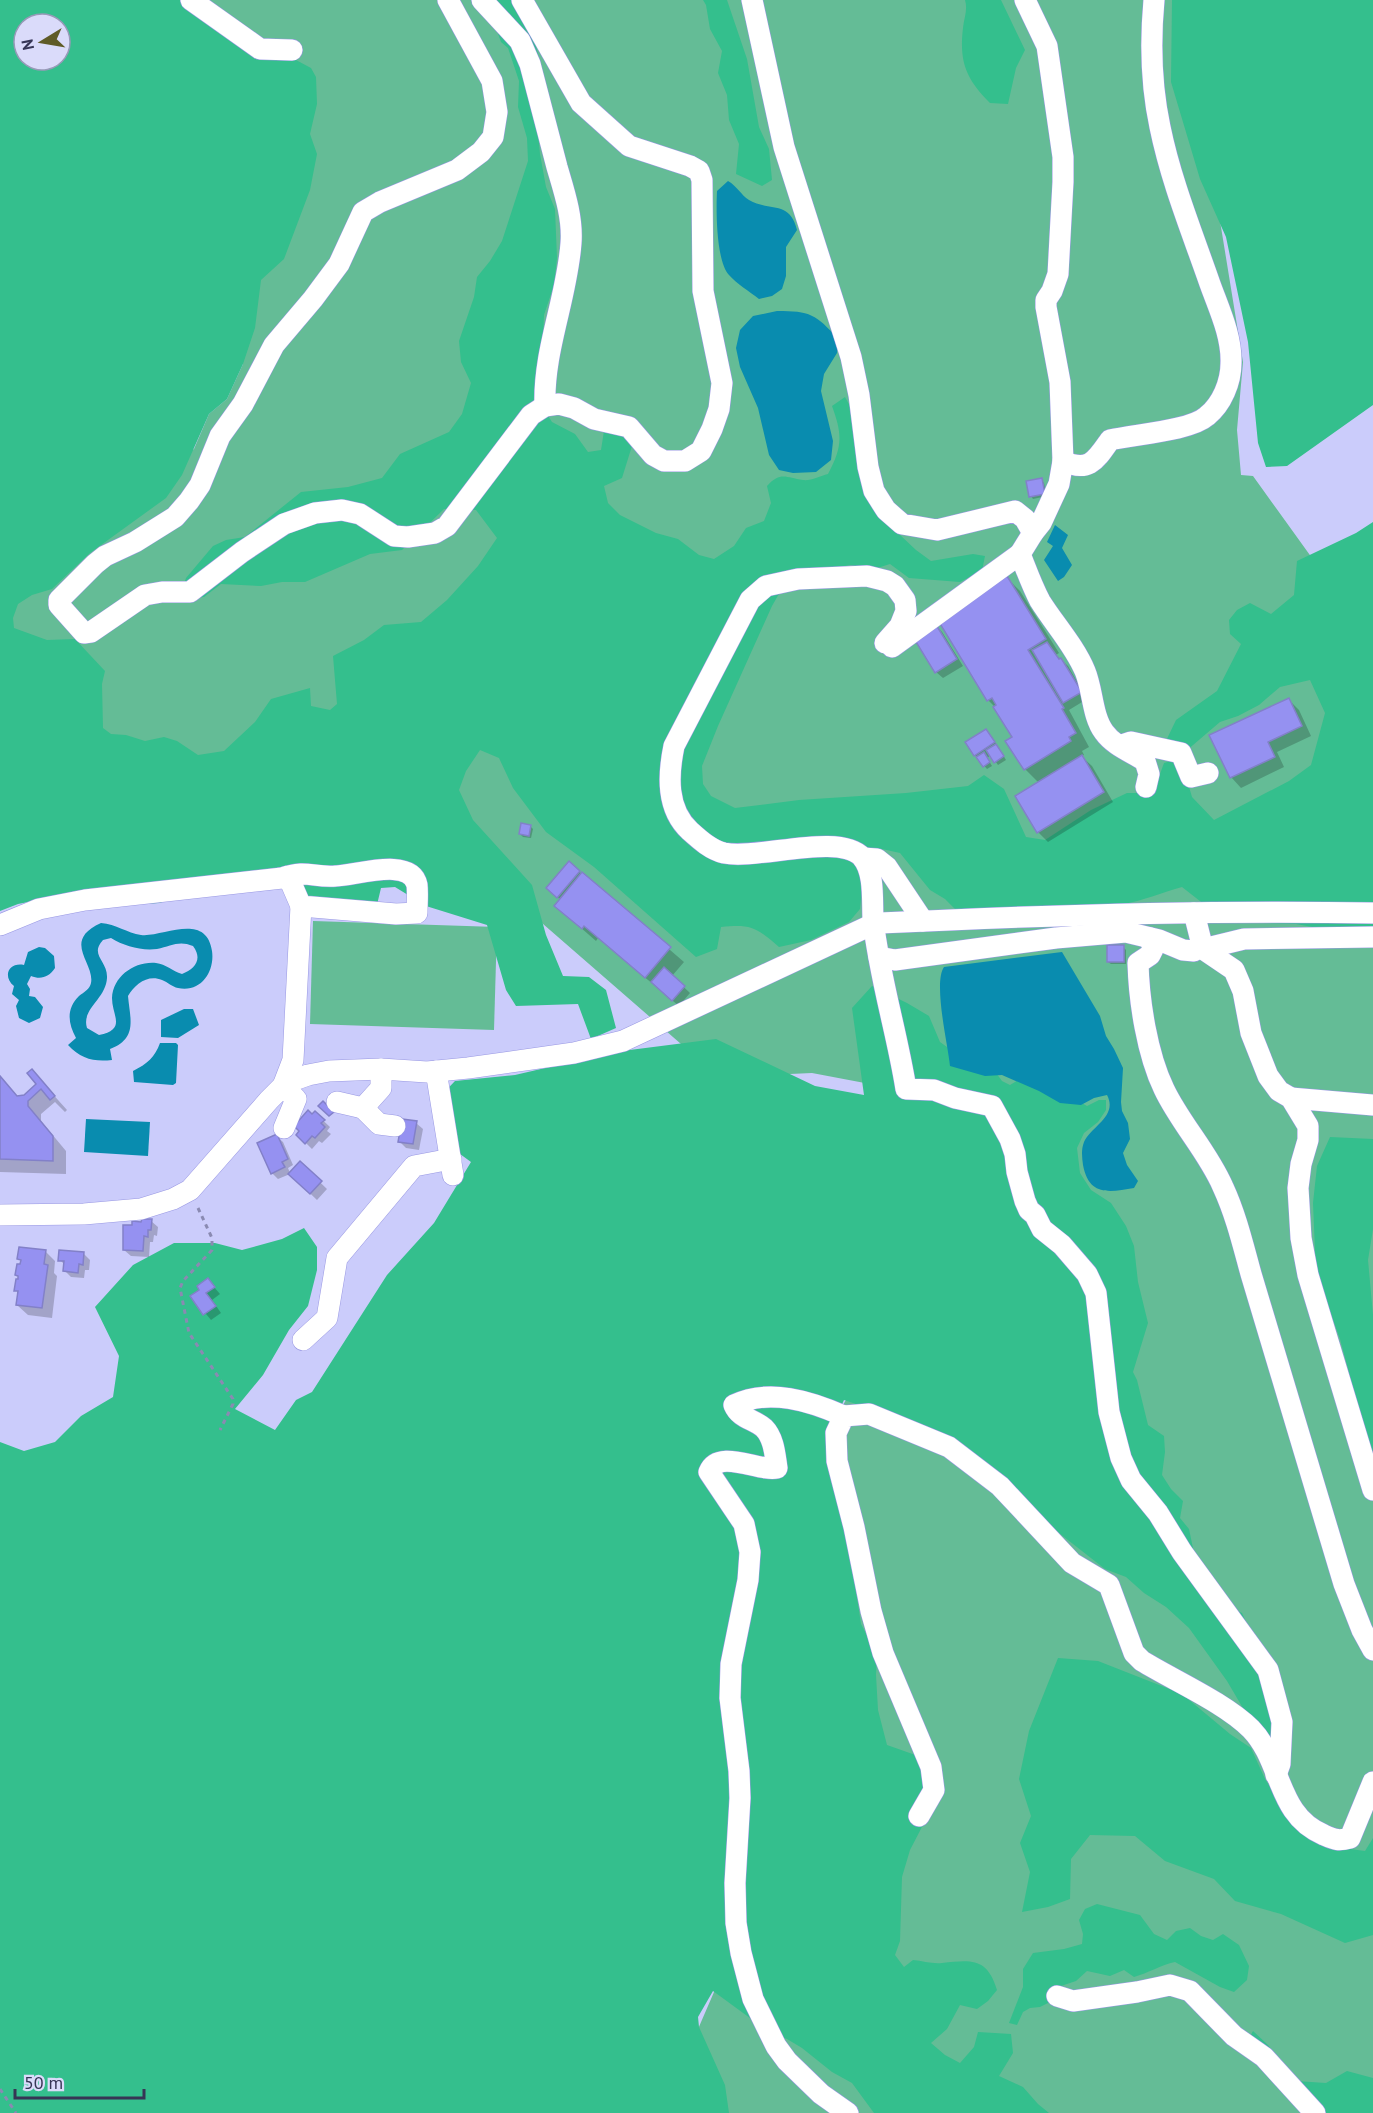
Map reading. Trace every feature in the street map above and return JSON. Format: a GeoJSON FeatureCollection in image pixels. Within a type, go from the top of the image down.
{"type":"FeatureCollection","features":[{"type":"Feature","properties":{"kind":"street"},"geometry":{"type":"LineString","coordinates":[[191,0],[260,49],[292,50]]}},
{"type":"Feature","properties":{"kind":"street"},"geometry":{"type":"LineString","coordinates":[[448,0],[492,81],[497,112],[493,137],[481,152],[457,170],[380,202],[363,212],[339,264],[274,345],[243,404],[220,436],[200,485],[189,501],[174,517],[135,542],[105,556],[59,600],[59,605],[84,633],[91,632],[145,596],[162,592],[190,592],[269,533],[284,524],[315,513],[342,510],[360,514],[394,536],[408,537],[435,533],[447,526],[531,415],[545,406],[559,404],[574,408],[594,419],[629,427],[653,455],[664,461],[685,461],[701,451],[719,409],[722,383],[703,291],[702,180],[699,171],[629,146],[581,103],[522,0]]}},
{"type":"Feature","properties":{"kind":"street"},"geometry":{"type":"LineString","coordinates":[[482,0],[520,41],[530,64],[569,213],[572,240],[568,269],[548,352],[544,382],[545,406]]}},
{"type":"Feature","properties":{"kind":"street"},"geometry":{"type":"LineString","coordinates":[[752,0],[784,147],[851,357],[859,395],[868,467],[874,491],[886,510],[902,524],[937,530],[1015,511],[1025,519],[1033,533]]}},
{"type":"Feature","properties":{"kind":"street"},"geometry":{"type":"LineString","coordinates":[[1025,0],[1047,46],[1063,157],[1058,274],[1046,300],[1060,381],[1063,461],[1059,484],[1041,523],[1020,554],[887,646],[900,626],[906,611],[905,600],[895,586],[887,581],[867,576],[810,578],[766,586],[750,600],[674,746],[670,765],[670,786],[674,806],[685,826],[703,843],[723,852],[739,854],[829,847],[851,849],[863,858],[870,876],[879,957],[906,1089],[934,1090],[955,1098],[992,1106],[1015,1154],[1017,1172],[1029,1210],[1035,1215],[1042,1229],[1062,1245],[1087,1274],[1096,1293],[1109,1412],[1121,1458],[1131,1480],[1158,1513],[1182,1552],[1268,1670],[1282,1722],[1280,1764],[1276,1775]]}},
{"type":"Feature","properties":{"kind":"street"},"geometry":{"type":"LineString","coordinates":[[1063,461],[1076,467],[1084,466],[1095,459],[1110,440],[1192,425],[1207,417],[1215,408],[1224,393],[1228,380],[1231,356],[1224,323],[1174,181],[1160,128],[1152,80],[1154,0]]}},
{"type":"Feature","properties":{"kind":"street"},"geometry":{"type":"LineString","coordinates":[[1020,554],[1040,600],[1071,644],[1085,670],[1092,689],[1098,722],[1104,733],[1118,746],[1145,761],[1149,774],[1146,787]]}},
{"type":"Feature","properties":{"kind":"street"},"geometry":{"type":"LineString","coordinates":[[1118,746],[1131,742],[1181,753],[1191,777],[1208,773]]}},
{"type":"Feature","properties":{"kind":"street"},"geometry":{"type":"LineString","coordinates":[[863,858],[877,859],[887,867],[923,921]]}},
{"type":"Feature","properties":{"kind":"street"},"geometry":{"type":"LineString","coordinates":[[0,925],[39,909],[85,900],[288,876],[297,872],[334,877],[382,869],[402,871],[417,883],[417,913],[396,914],[301,906]]}},
{"type":"Feature","properties":{"kind":"street"},"geometry":{"type":"LineString","coordinates":[[283,1086],[293,1060],[301,906],[288,876]]}},
{"type":"Feature","properties":{"kind":"street"},"geometry":{"type":"LineString","coordinates":[[1194,913],[1198,950]]}},
{"type":"Feature","properties":{"kind":"street"},"geometry":{"type":"LineString","coordinates":[[0,1215],[84,1214],[141,1209],[172,1199],[190,1190],[283,1086],[308,1075],[345,1070],[436,1071],[574,1053],[623,1041],[874,924],[1194,913],[1373,913]]}},
{"type":"Feature","properties":{"kind":"street"},"geometry":{"type":"LineString","coordinates":[[879,957],[896,960],[934,956],[972,948],[1126,932],[1183,950],[1198,950],[1244,939],[1373,937]]}},
{"type":"Feature","properties":{"kind":"street"},"geometry":{"type":"LineString","coordinates":[[1150,938],[1153,949],[1150,955],[1138,963],[1140,995],[1154,1061],[1164,1089],[1223,1186],[1235,1217],[1344,1584],[1362,1630],[1373,1650]]}},
{"type":"Feature","properties":{"kind":"street"},"geometry":{"type":"LineString","coordinates":[[1198,950],[1234,970],[1243,991],[1248,1022],[1257,1051],[1268,1076],[1279,1091],[1291,1098],[1373,1104]]}},
{"type":"Feature","properties":{"kind":"street"},"geometry":{"type":"LineString","coordinates":[[363,1108],[381,1088],[381,1069]]}},
{"type":"Feature","properties":{"kind":"street"},"geometry":{"type":"LineString","coordinates":[[303,1340],[327,1318],[337,1258],[414,1166],[452,1167],[436,1071]]}},
{"type":"Feature","properties":{"kind":"street"},"geometry":{"type":"LineString","coordinates":[[283,1086],[296,1099],[284,1128]]}},
{"type":"Feature","properties":{"kind":"street"},"geometry":{"type":"LineString","coordinates":[[1291,1098],[1308,1126],[1308,1140],[1301,1164],[1298,1188],[1301,1238],[1308,1275],[1373,1490]]}},
{"type":"Feature","properties":{"kind":"street"},"geometry":{"type":"LineString","coordinates":[[338,1102],[363,1108],[379,1124],[395,1126]]}},
{"type":"Feature","properties":{"kind":"street"},"geometry":{"type":"LineString","coordinates":[[848,2113],[821,2094],[776,2046],[753,1999],[735,1923],[739,1780],[730,1698],[731,1664],[748,1580],[750,1552],[744,1524],[710,1472],[712,1466],[718,1462],[728,1461],[742,1462],[770,1470],[777,1468],[773,1445],[764,1428],[736,1410],[734,1406],[742,1401],[788,1398],[824,1407],[844,1416],[869,1414],[949,1447],[1000,1486],[1072,1563],[1109,1585],[1134,1653],[1142,1661],[1233,1714],[1252,1731],[1271,1761],[1281,1789],[1295,1815],[1316,1832],[1338,1841],[1350,1838],[1373,1782]]}},
{"type":"Feature","properties":{"kind":"street"},"geometry":{"type":"LineString","coordinates":[[844,1416],[836,1433],[837,1461],[854,1527],[871,1611],[884,1653],[930,1767],[934,1790],[919,1816]]}},
{"type":"Feature","properties":{"kind":"street"},"geometry":{"type":"LineString","coordinates":[[1058,1996],[1073,2001],[1170,1985],[1190,1991],[1234,2036],[1264,2057],[1315,2113]]}},
{"type":"Feature","properties":{"kind":"path"},"geometry":{"type":"LineString","coordinates":[[190,1190],[212,1238],[212,1250],[183,1281],[180,1288],[189,1333],[233,1399],[233,1404],[220,1430]]}},
{"type":"Feature","properties":{"kind":"path"},"geometry":{"type":"LineString","coordinates":[[0,2089],[16,2113]]}},
{"type":"Feature","properties":{"kind":"green space"},"geometry":{"type":"Polygon","coordinates":[[[0,0],[183,0],[311,68],[316,77],[317,104],[310,134],[317,154],[310,190],[284,259],[261,280],[255,328],[243,364],[227,399],[209,414],[182,475],[166,498],[90,553],[52,589],[32,595],[18,604],[13,618],[14,628],[47,640],[75,639],[105,671],[102,684],[103,728],[111,734],[126,735],[145,741],[164,737],[177,741],[198,755],[224,751],[255,722],[271,699],[310,688],[311,706],[330,710],[337,704],[333,656],[364,640],[384,625],[421,622],[447,600],[478,566],[497,538],[476,510],[444,509],[402,550],[370,554],[305,582],[282,582],[261,586],[221,584],[204,597],[188,599],[181,593],[186,578],[213,546],[226,540],[245,537],[301,492],[348,487],[382,478],[400,454],[449,432],[462,414],[471,383],[461,362],[459,341],[474,297],[477,277],[502,241],[528,161],[527,138],[518,107],[519,81],[508,48],[501,42],[486,0],[517,0],[535,42],[542,71],[537,123],[546,187],[555,209],[557,258],[554,285],[544,315],[536,397],[552,422],[575,434],[588,452],[601,450],[604,431],[619,431],[632,446],[622,478],[604,486],[608,503],[620,515],[656,533],[678,539],[699,555],[714,559],[734,546],[746,528],[764,521],[771,503],[767,486],[776,478],[806,480],[828,474],[836,456],[839,441],[838,425],[832,406],[845,397],[856,417],[883,519],[931,561],[973,554],[985,556],[982,571],[960,582],[909,578],[890,564],[871,570],[851,565],[830,569],[792,571],[772,606],[702,766],[703,784],[711,796],[735,808],[799,800],[906,793],[968,786],[984,775],[1004,789],[1026,837],[1045,840],[1091,810],[1127,793],[1153,793],[1164,763],[1171,761],[1184,770],[1192,797],[1214,820],[1289,781],[1311,765],[1325,713],[1310,680],[1280,687],[1259,705],[1220,722],[1186,751],[1165,743],[1176,720],[1217,691],[1241,644],[1230,634],[1229,620],[1237,610],[1250,603],[1271,614],[1294,595],[1297,561],[1356,533],[1373,522],[1373,932],[1334,931],[1296,924],[1263,923],[1238,919],[1205,905],[1182,887],[1124,904],[956,910],[945,899],[930,890],[900,853],[882,849],[874,853],[863,879],[860,909],[849,922],[811,940],[779,947],[753,928],[721,927],[717,949],[696,957],[594,867],[546,832],[513,788],[499,758],[480,750],[466,771],[459,790],[473,820],[532,885],[546,935],[563,976],[589,977],[606,990],[616,1028],[591,1039],[578,1004],[516,1006],[506,990],[487,925],[426,906],[395,887],[381,888],[375,913],[350,921],[334,910],[305,912],[285,866],[194,887],[160,903],[121,905],[94,889],[18,904],[0,911],[0,0]]]}},
{"type":"Feature","properties":{"kind":"green space"},"geometry":{"type":"Polygon","coordinates":[[[116,0],[1184,0],[1243,362],[1237,430],[1241,475],[1253,476],[1312,558],[1373,620],[1373,2113],[726,2113],[695,2036],[727,1962],[837,1415],[915,1285],[870,1084],[812,1073],[719,1077],[375,778],[0,825],[0,573],[194,449],[209,414],[227,399],[243,364],[116,0]]]}},
{"type":"Feature","properties":{"kind":"green space"},"geometry":{"type":"Polygon","coordinates":[[[703,0],[727,0],[747,59],[759,127],[769,149],[772,180],[762,186],[736,174],[739,144],[729,120],[727,95],[718,73],[722,51],[710,29],[703,0]]]}},
{"type":"Feature","properties":{"kind":"green space"},"geometry":{"type":"Polygon","coordinates":[[[965,0],[1001,0],[1025,50],[1016,68],[1008,104],[990,103],[975,86],[966,69],[962,51],[965,0]]]}},
{"type":"Feature","properties":{"kind":"green space"},"geometry":{"type":"Polygon","coordinates":[[[1172,0],[1373,0],[1373,405],[1287,466],[1266,467],[1258,443],[1248,342],[1226,237],[1200,179],[1171,82],[1172,0]]]}},
{"type":"Feature","properties":{"kind":"green space"},"geometry":{"type":"Polygon","coordinates":[[[313,921],[497,927],[494,1030],[310,1024],[313,921]]]}},
{"type":"Feature","properties":{"kind":"green space"},"geometry":{"type":"Polygon","coordinates":[[[872,986],[929,1016],[940,1042],[964,1059],[991,1066],[1002,1081],[1010,1085],[1030,1073],[1087,1106],[1099,1100],[1106,1100],[1106,1110],[1098,1122],[1084,1133],[1077,1148],[1080,1173],[1091,1190],[1111,1203],[1126,1226],[1134,1246],[1138,1282],[1148,1323],[1133,1372],[1148,1425],[1164,1436],[1165,1452],[1162,1475],[1183,1501],[1180,1518],[1189,1529],[1194,1553],[1231,1608],[1242,1613],[1268,1684],[1274,1747],[1247,1715],[1227,1681],[1189,1628],[1166,1607],[1144,1593],[1126,1577],[1105,1569],[1050,1526],[1032,1506],[865,1407],[844,1400],[828,1434],[846,1524],[861,1624],[877,1655],[878,1710],[887,1745],[921,1757],[928,1777],[923,1825],[910,1850],[902,1877],[900,1941],[895,1955],[904,1967],[913,1960],[931,1963],[961,1961],[977,1963],[988,1971],[997,1990],[977,2009],[960,2005],[947,2029],[931,2043],[945,2055],[960,2063],[974,2047],[978,2032],[1011,2034],[1013,2053],[999,2076],[1023,2087],[1049,2113],[874,2113],[852,2083],[832,2072],[802,2048],[769,2032],[713,1991],[698,2017],[699,2027],[725,2085],[729,2113],[0,2113],[0,1442],[24,1451],[55,1442],[81,1416],[113,1397],[119,1356],[95,1307],[133,1265],[174,1243],[215,1243],[242,1250],[282,1239],[304,1228],[317,1247],[317,1270],[308,1306],[289,1330],[263,1375],[235,1409],[275,1430],[296,1400],[312,1392],[387,1275],[434,1223],[471,1162],[445,1143],[432,1105],[455,1081],[515,1075],[614,1052],[716,1039],[815,1086],[864,1095],[852,1008],[872,986]]]}},
{"type":"Feature","properties":{"kind":"green space"},"geometry":{"type":"Polygon","coordinates":[[[1330,1137],[1373,1139],[1373,1229],[1368,1260],[1373,1315],[1373,1463],[1340,1339],[1316,1274],[1313,1203],[1317,1166],[1330,1137]]]}},
{"type":"Feature","properties":{"kind":"green space"},"geometry":{"type":"Polygon","coordinates":[[[1058,1658],[1098,1661],[1182,1694],[1230,1734],[1251,1748],[1265,1779],[1295,1825],[1335,1847],[1365,1851],[1373,1838],[1373,1935],[1345,1943],[1281,1914],[1235,1901],[1214,1879],[1165,1861],[1135,1836],[1090,1835],[1071,1859],[1070,1899],[1048,1907],[1022,1912],[1030,1872],[1020,1843],[1031,1816],[1019,1779],[1029,1731],[1058,1658]]]}},
{"type":"Feature","properties":{"kind":"green space"},"geometry":{"type":"Polygon","coordinates":[[[1097,1904],[1140,1915],[1154,1934],[1167,1940],[1176,1931],[1190,1928],[1201,1936],[1213,1940],[1223,1934],[1239,1945],[1249,1966],[1247,1980],[1234,1992],[1220,1987],[1175,1962],[1134,1977],[1124,1970],[1110,1976],[1087,1971],[1076,1981],[1061,1986],[1048,2003],[1023,2012],[1017,2025],[1009,2023],[1023,1987],[1023,1969],[1033,1953],[1082,1944],[1083,1934],[1079,1920],[1085,1909],[1097,1904]]]}},
{"type":"Feature","properties":{"kind":"green space"},"geometry":{"type":"Polygon","coordinates":[[[1253,2031],[1268,2045],[1296,2081],[1326,2083],[1347,2071],[1373,2078],[1373,2113],[1325,2113],[1245,2046],[1253,2031]]]}},
{"type":"Feature","properties":{"kind":"water"},"geometry":{"type":"Polygon","coordinates":[[[728,181],[749,200],[784,210],[794,221],[797,230],[786,247],[786,276],[782,289],[772,296],[759,299],[729,275],[725,268],[719,247],[717,191],[728,181]]]}},
{"type":"Feature","properties":{"kind":"water"},"geometry":{"type":"Polygon","coordinates":[[[777,311],[805,313],[812,316],[824,324],[838,339],[837,353],[824,374],[821,391],[833,441],[831,460],[816,472],[793,473],[779,470],[769,455],[758,408],[740,367],[736,348],[740,330],[753,316],[777,311]]]}},
{"type":"Feature","properties":{"kind":"water"},"geometry":{"type":"Polygon","coordinates":[[[1055,525],[1068,535],[1062,548],[1072,565],[1064,577],[1058,581],[1044,560],[1053,546],[1047,542],[1055,525]]]}},
{"type":"Feature","properties":{"kind":"water"},"geometry":{"type":"Polygon","coordinates":[[[101,923],[141,935],[192,929],[201,932],[208,939],[212,951],[209,973],[200,984],[186,989],[178,988],[152,978],[142,981],[134,988],[128,996],[131,1020],[129,1033],[119,1045],[110,1049],[112,1060],[88,1058],[78,1054],[68,1045],[76,1038],[71,1027],[70,1011],[75,1001],[91,983],[91,975],[81,945],[83,937],[89,930],[101,923]],[[111,938],[103,940],[99,945],[98,954],[107,972],[106,985],[90,1009],[86,1021],[87,1028],[99,1035],[113,1029],[115,1025],[113,990],[126,972],[133,967],[156,963],[182,974],[194,966],[197,959],[193,946],[188,944],[145,949],[127,946],[111,938]]]}},
{"type":"Feature","properties":{"kind":"water"},"geometry":{"type":"Polygon","coordinates":[[[39,947],[45,948],[54,956],[55,968],[44,977],[31,976],[27,984],[30,989],[29,996],[35,997],[43,1007],[40,1018],[29,1023],[19,1018],[16,1006],[19,1000],[12,994],[14,986],[8,974],[14,966],[24,965],[28,952],[39,947]]]}},
{"type":"Feature","properties":{"kind":"water"},"geometry":{"type":"Polygon","coordinates":[[[1062,952],[1100,1016],[1106,1036],[1123,1068],[1121,1102],[1122,1111],[1128,1123],[1130,1139],[1123,1153],[1127,1165],[1138,1181],[1134,1188],[1109,1191],[1095,1187],[1090,1183],[1083,1165],[1084,1142],[1107,1115],[1109,1102],[1107,1095],[1094,1098],[1081,1105],[1060,1103],[1002,1075],[985,1076],[950,1066],[940,986],[944,967],[1062,952]]]}},
{"type":"Feature","properties":{"kind":"water"},"geometry":{"type":"Polygon","coordinates":[[[184,1009],[193,1009],[199,1025],[178,1038],[161,1037],[161,1020],[184,1009]]]}},
{"type":"Feature","properties":{"kind":"water"},"geometry":{"type":"Polygon","coordinates":[[[160,1043],[178,1045],[176,1083],[173,1085],[134,1082],[133,1071],[150,1060],[160,1043]]]}},
{"type":"Feature","properties":{"kind":"water"},"geometry":{"type":"Polygon","coordinates":[[[86,1119],[150,1122],[148,1156],[84,1152],[86,1119]]]}},
{"type":"Feature","properties":{"kind":"building"},"geometry":{"type":"Polygon","coordinates":[[[1042,478],[1045,494],[1029,497],[1026,481],[1042,478]]]}},
{"type":"Feature","properties":{"kind":"building"},"geometry":{"type":"Polygon","coordinates":[[[1007,576],[1046,639],[1028,650],[1064,708],[1062,709],[1076,733],[1069,737],[1071,741],[1024,770],[1005,741],[1012,737],[993,707],[996,705],[992,698],[987,701],[939,622],[1007,576]]]}},
{"type":"Feature","properties":{"kind":"building"},"geometry":{"type":"Polygon","coordinates":[[[935,623],[957,659],[935,673],[913,637],[935,623]]]}},
{"type":"Feature","properties":{"kind":"building"},"geometry":{"type":"Polygon","coordinates":[[[1047,642],[1059,659],[1061,658],[1082,692],[1063,703],[1032,650],[1047,642]]]}},
{"type":"Feature","properties":{"kind":"building"},"geometry":{"type":"Polygon","coordinates":[[[1289,698],[1302,726],[1268,742],[1275,757],[1230,778],[1209,735],[1289,698]]]}},
{"type":"Feature","properties":{"kind":"building"},"geometry":{"type":"Polygon","coordinates":[[[986,729],[995,742],[974,756],[965,742],[986,729]]]}},
{"type":"Feature","properties":{"kind":"building"},"geometry":{"type":"Polygon","coordinates":[[[996,744],[1004,756],[994,763],[986,750],[996,744]]]}},
{"type":"Feature","properties":{"kind":"building"},"geometry":{"type":"Polygon","coordinates":[[[984,752],[990,762],[983,767],[976,757],[984,752]]]}},
{"type":"Feature","properties":{"kind":"building"},"geometry":{"type":"Polygon","coordinates":[[[1082,755],[1104,792],[1037,833],[1015,796],[1082,755]]]}},
{"type":"Feature","properties":{"kind":"building"},"geometry":{"type":"Polygon","coordinates":[[[521,823],[531,825],[529,836],[519,834],[521,823]]]}},
{"type":"Feature","properties":{"kind":"building"},"geometry":{"type":"Polygon","coordinates":[[[569,861],[580,871],[557,898],[546,888],[569,861]]]}},
{"type":"Feature","properties":{"kind":"building"},"geometry":{"type":"Polygon","coordinates":[[[582,872],[671,947],[645,978],[584,926],[582,929],[554,906],[582,872]]]}},
{"type":"Feature","properties":{"kind":"building"},"geometry":{"type":"Polygon","coordinates":[[[1107,945],[1124,945],[1124,962],[1107,962],[1107,945]]]}},
{"type":"Feature","properties":{"kind":"building"},"geometry":{"type":"Polygon","coordinates":[[[664,967],[685,986],[672,1001],[651,982],[664,967]]]}},
{"type":"Feature","properties":{"kind":"building"},"geometry":{"type":"Polygon","coordinates":[[[32,1069],[55,1096],[50,1100],[41,1089],[28,1101],[28,1106],[53,1136],[53,1161],[0,1159],[0,1076],[17,1096],[24,1095],[36,1084],[27,1073],[32,1069]]]}},
{"type":"Feature","properties":{"kind":"building"},"geometry":{"type":"Polygon","coordinates":[[[323,1101],[334,1112],[329,1116],[318,1106],[323,1101]]]}},
{"type":"Feature","properties":{"kind":"building"},"geometry":{"type":"Polygon","coordinates":[[[308,1110],[312,1114],[315,1111],[325,1120],[321,1123],[325,1127],[315,1138],[312,1136],[305,1144],[296,1135],[299,1131],[294,1126],[308,1110]]]}},
{"type":"Feature","properties":{"kind":"building"},"geometry":{"type":"Polygon","coordinates":[[[402,1119],[417,1121],[413,1144],[398,1142],[402,1119]]]}},
{"type":"Feature","properties":{"kind":"building"},"geometry":{"type":"Polygon","coordinates":[[[277,1134],[288,1159],[282,1162],[285,1167],[271,1174],[257,1143],[277,1134]]]}},
{"type":"Feature","properties":{"kind":"building"},"geometry":{"type":"Polygon","coordinates":[[[300,1161],[322,1181],[310,1194],[288,1174],[300,1161]]]}},
{"type":"Feature","properties":{"kind":"building"},"geometry":{"type":"Polygon","coordinates":[[[142,1219],[152,1219],[148,1237],[144,1236],[143,1251],[123,1250],[123,1225],[132,1225],[132,1221],[141,1222],[142,1219]]]}},
{"type":"Feature","properties":{"kind":"building"},"geometry":{"type":"Polygon","coordinates":[[[19,1247],[46,1250],[44,1264],[48,1265],[42,1308],[16,1305],[18,1291],[14,1291],[16,1279],[18,1279],[15,1275],[17,1264],[20,1264],[21,1260],[17,1259],[19,1247]]]}},
{"type":"Feature","properties":{"kind":"building"},"geometry":{"type":"Polygon","coordinates":[[[59,1250],[84,1252],[83,1265],[79,1264],[78,1273],[63,1271],[64,1261],[58,1261],[59,1250]]]}},
{"type":"Feature","properties":{"kind":"building"},"geometry":{"type":"Polygon","coordinates":[[[208,1278],[215,1287],[206,1293],[216,1306],[203,1315],[190,1296],[199,1290],[197,1286],[208,1278]]]}}]}
